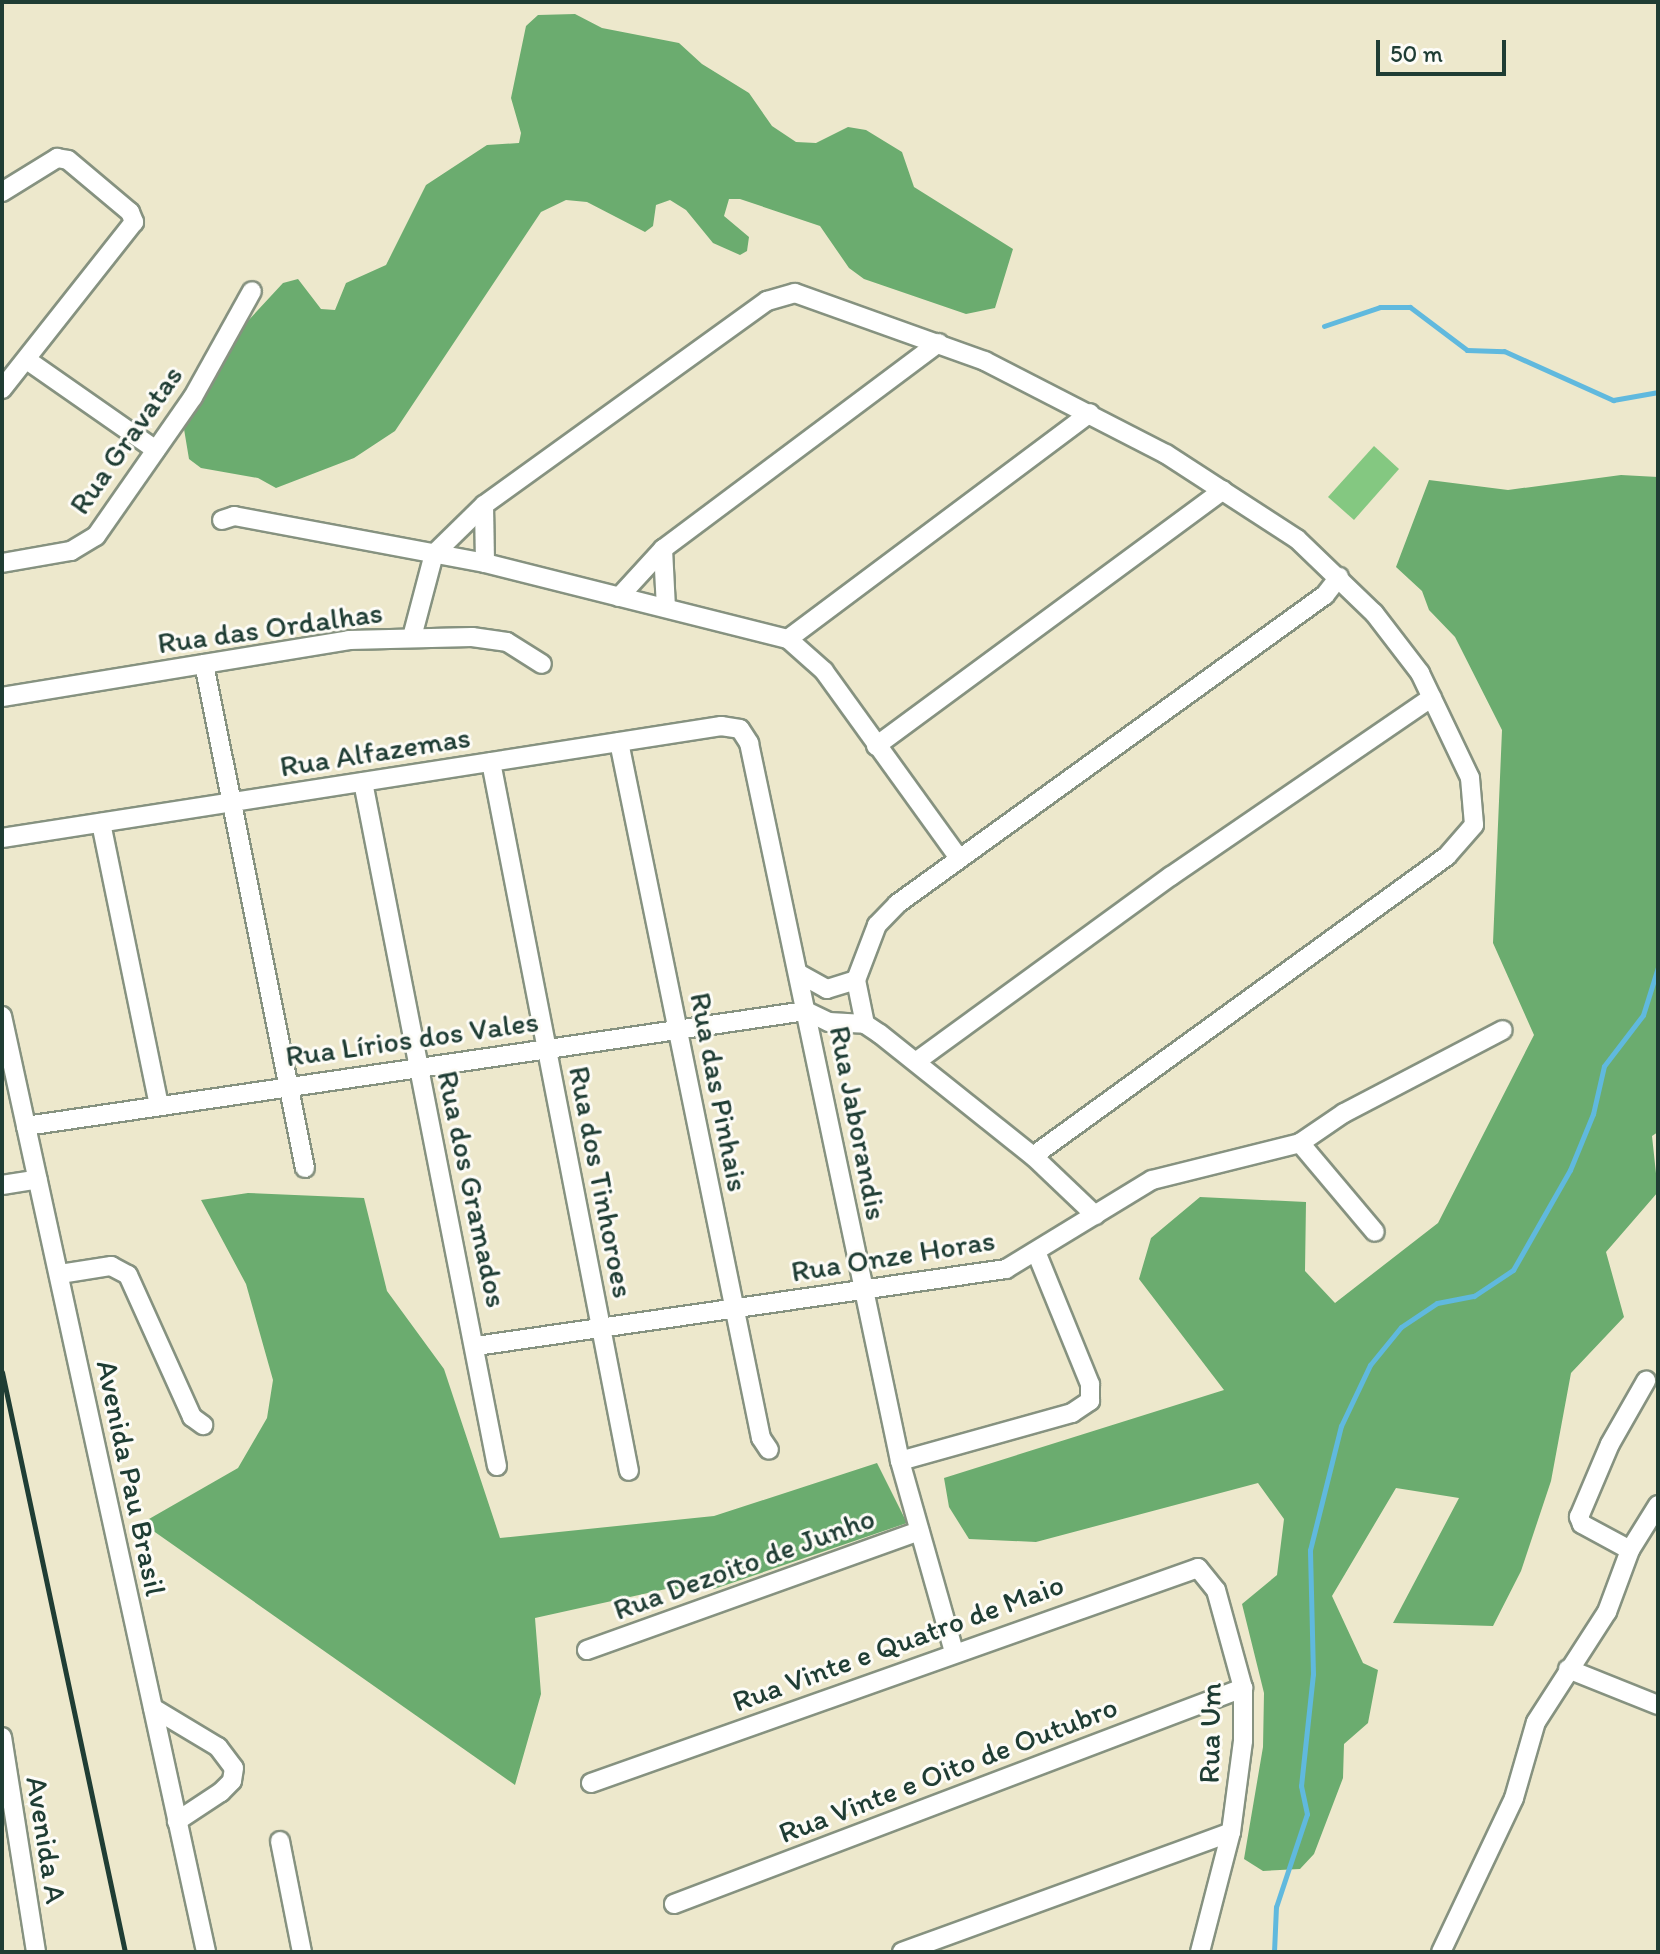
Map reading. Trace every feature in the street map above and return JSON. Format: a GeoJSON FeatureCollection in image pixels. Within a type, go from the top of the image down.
{"type":"FeatureCollection","features":[{"type":"Feature","properties":{"kind":"street"},"geometry":{"type":"LineString","coordinates":[[2,192],[57,158],[68,160],[130,212],[132,230],[2,389]]}},
{"type":"Feature","properties":{"kind":"street","name":"Rua Gravatas"},"geometry":{"type":"LineString","coordinates":[[2,563],[84,546],[193,397],[252,291]]}},
{"type":"Feature","properties":{"kind":"street"},"geometry":{"type":"LineString","coordinates":[[412,637],[434,554],[484,505],[780,296],[795,293],[938,343],[1090,413],[1223,490],[1297,539],[1339,577],[1403,650],[1432,697],[1470,778],[1474,825],[1464,842],[1033,1156]]}},
{"type":"Feature","properties":{"kind":"street"},"geometry":{"type":"LineString","coordinates":[[619,597],[663,549],[938,343]]}},
{"type":"Feature","properties":{"kind":"street"},"geometry":{"type":"LineString","coordinates":[[27,360],[156,450]]}},
{"type":"Feature","properties":{"kind":"street"},"geometry":{"type":"LineString","coordinates":[[788,639],[1090,413]]}},
{"type":"Feature","properties":{"kind":"street"},"geometry":{"type":"LineString","coordinates":[[876,746],[1223,490]]}},
{"type":"Feature","properties":{"kind":"street"},"geometry":{"type":"LineString","coordinates":[[484,505],[485,563]]}},
{"type":"Feature","properties":{"kind":"street"},"geometry":{"type":"LineString","coordinates":[[222,520],[234,516],[485,563],[788,639],[824,671],[958,857]]}},
{"type":"Feature","properties":{"kind":"street"},"geometry":{"type":"LineString","coordinates":[[663,549],[666,608]]}},
{"type":"Feature","properties":{"kind":"street"},"geometry":{"type":"LineString","coordinates":[[865,1024],[856,980],[877,925],[958,857],[1325,595],[1339,577]]}},
{"type":"Feature","properties":{"kind":"street","name":"Rua das Ordalhas"},"geometry":{"type":"LineString","coordinates":[[2,697],[349,640],[412,637],[507,642],[542,664]]}},
{"type":"Feature","properties":{"kind":"street"},"geometry":{"type":"LineString","coordinates":[[204,664],[305,1168]]}},
{"type":"Feature","properties":{"kind":"street"},"geometry":{"type":"LineString","coordinates":[[917,1061],[1171,876],[1432,697]]}},
{"type":"Feature","properties":{"kind":"street","name":"Rua Alfazemas"},"geometry":{"type":"LineString","coordinates":[[2,838],[721,726],[740,729],[749,743]]}},
{"type":"Feature","properties":{"kind":"street","name":"Rua das Pinhais"},"geometry":{"type":"LineString","coordinates":[[619,742],[761,1438],[769,1450]]}},
{"type":"Feature","properties":{"kind":"street","name":"Rua Jaborandis"},"geometry":{"type":"LineString","coordinates":[[749,743],[900,1461],[954,1652]]}},
{"type":"Feature","properties":{"kind":"street","name":"Rua dos Tinhoroes"},"geometry":{"type":"LineString","coordinates":[[491,762],[629,1471]]}},
{"type":"Feature","properties":{"kind":"street","name":"Rua dos Gramados"},"geometry":{"type":"LineString","coordinates":[[363,782],[476,1346],[497,1466]]}},
{"type":"Feature","properties":{"kind":"street"},"geometry":{"type":"LineString","coordinates":[[101,823],[159,1105]]}},
{"type":"Feature","properties":{"kind":"street"},"geometry":{"type":"LineString","coordinates":[[798,973],[827,989],[856,980]]}},
{"type":"Feature","properties":{"kind":"street"},"geometry":{"type":"LineString","coordinates":[[806,1011],[829,1022],[865,1024],[917,1061],[1033,1156],[1095,1215]]}},
{"type":"Feature","properties":{"kind":"street","name":"Rua Lírios dos Vales"},"geometry":{"type":"LineString","coordinates":[[26,1126],[418,1065],[806,1011]]}},
{"type":"Feature","properties":{"kind":"street","name":"Avenida Pau Brasil"},"geometry":{"type":"LineString","coordinates":[[2,1016],[206,1952]]}},
{"type":"Feature","properties":{"kind":"street","name":"Rua Onze Horas"},"geometry":{"type":"LineString","coordinates":[[476,1346],[992,1273],[1036,1252],[1152,1180],[1300,1143],[1344,1113],[1503,1030]]}},
{"type":"Feature","properties":{"kind":"street"},"geometry":{"type":"LineString","coordinates":[[1300,1143],[1375,1232]]}},
{"type":"Feature","properties":{"kind":"street"},"geometry":{"type":"LineString","coordinates":[[2,1185],[38,1179]]}},
{"type":"Feature","properties":{"kind":"street"},"geometry":{"type":"LineString","coordinates":[[900,1461],[1072,1413],[1090,1401],[1090,1384],[1036,1252]]}},
{"type":"Feature","properties":{"kind":"street"},"geometry":{"type":"LineString","coordinates":[[60,1274],[111,1266],[128,1275],[192,1417],[203,1425]]}},
{"type":"Feature","properties":{"kind":"street"},"geometry":{"type":"LineString","coordinates":[[1630,1550],[1582,1524],[1579,1517],[1610,1444],[1646,1381]]}},
{"type":"Feature","properties":{"kind":"street"},"geometry":{"type":"LineString","coordinates":[[1441,1952],[1514,1798],[1536,1722],[1607,1612],[1630,1550],[1658,1505]]}},
{"type":"Feature","properties":{"kind":"street","name":"Rua Dezoito de Junho"},"geometry":{"type":"LineString","coordinates":[[587,1650],[919,1531]]}},
{"type":"Feature","properties":{"kind":"street","name":"Rua Vinte e Quatro de Maio"},"geometry":{"type":"LineString","coordinates":[[591,1783],[1190,1567],[1205,1571],[1216,1590]]}},
{"type":"Feature","properties":{"kind":"street","name":"Rua Um"},"geometry":{"type":"LineString","coordinates":[[1200,1952],[1231,1832],[1243,1741],[1243,1688],[1216,1590]]}},
{"type":"Feature","properties":{"kind":"street"},"geometry":{"type":"LineString","coordinates":[[1568,1669],[1658,1705]]}},
{"type":"Feature","properties":{"kind":"street","name":"Rua Vinte e Oito de Outubro"},"geometry":{"type":"LineString","coordinates":[[674,1904],[1243,1688]]}},
{"type":"Feature","properties":{"kind":"street"},"geometry":{"type":"LineString","coordinates":[[153,1708],[218,1747],[234,1768],[232,1781],[221,1792],[177,1821]]}},
{"type":"Feature","properties":{"kind":"street","name":"Avenida A"},"geometry":{"type":"LineString","coordinates":[[2,1737],[36,1952]]}},
{"type":"Feature","properties":{"kind":"street"},"geometry":{"type":"LineString","coordinates":[[902,1952],[1231,1832]]}},
{"type":"Feature","properties":{"kind":"street"},"geometry":{"type":"LineString","coordinates":[[280,1841],[302,1952]]}},
{"type":"Feature","properties":{"kind":"green space"},"geometry":{"type":"Polygon","coordinates":[[[575,14],[602,28],[679,43],[702,64],[749,93],[772,126],[796,142],[816,143],[848,127],[866,130],[902,152],[914,187],[1013,249],[995,308],[966,314],[864,279],[849,268],[820,226],[740,199],[729,199],[724,216],[749,237],[747,251],[740,255],[713,243],[686,210],[670,200],[656,205],[653,226],[645,232],[587,202],[566,200],[541,212],[395,431],[354,458],[276,488],[258,478],[201,468],[189,459],[184,429],[234,336],[283,283],[298,279],[321,309],[335,310],[346,283],[386,265],[426,185],[487,145],[519,143],[521,133],[511,98],[526,26],[538,15],[575,14]]]}},
{"type":"Feature","properties":{"kind":"green space"},"geometry":{"type":"Polygon","coordinates":[[[1374,446],[1399,469],[1354,520],[1328,497],[1374,446]]]}},
{"type":"Feature","properties":{"kind":"green space"},"geometry":{"type":"Polygon","coordinates":[[[1621,475],[1658,477],[1658,1132],[1652,1136],[1658,1192],[1606,1252],[1624,1317],[1571,1373],[1551,1481],[1521,1571],[1493,1626],[1393,1623],[1459,1498],[1396,1488],[1332,1596],[1363,1663],[1378,1670],[1368,1723],[1344,1744],[1343,1778],[1314,1854],[1300,1869],[1263,1871],[1244,1859],[1263,1747],[1264,1693],[1242,1604],[1277,1575],[1284,1519],[1258,1483],[1036,1542],[969,1539],[949,1507],[944,1478],[1224,1390],[1139,1279],[1151,1238],[1200,1197],[1306,1202],[1305,1271],[1335,1303],[1438,1223],[1534,1035],[1493,943],[1502,730],[1455,637],[1429,610],[1422,591],[1396,567],[1429,480],[1508,490],[1621,475]]]}},
{"type":"Feature","properties":{"kind":"green space"},"geometry":{"type":"Polygon","coordinates":[[[248,1193],[364,1198],[387,1291],[444,1369],[500,1538],[714,1516],[877,1463],[907,1523],[714,1589],[666,1589],[535,1618],[541,1694],[515,1785],[142,1523],[238,1468],[267,1418],[273,1380],[246,1284],[201,1200],[248,1193]]]}},
{"type":"Feature","properties":{"kind":"waterway"},"geometry":{"type":"LineString","coordinates":[[1324,326],[1380,307],[1410,307],[1467,350],[1504,351],[1613,400],[1658,392]]}},
{"type":"Feature","properties":{"kind":"waterway"},"geometry":{"type":"LineString","coordinates":[[1274,1952],[1276,1907],[1307,1814],[1301,1786],[1313,1674],[1310,1550],[1341,1426],[1370,1365],[1401,1327],[1437,1303],[1474,1296],[1513,1270],[1570,1170],[1593,1114],[1604,1066],[1643,1015],[1658,967]]}},
{"type":"Feature","properties":{"kind":"railway"},"geometry":{"type":"LineString","coordinates":[[2,1372],[125,1952]]}}]}
